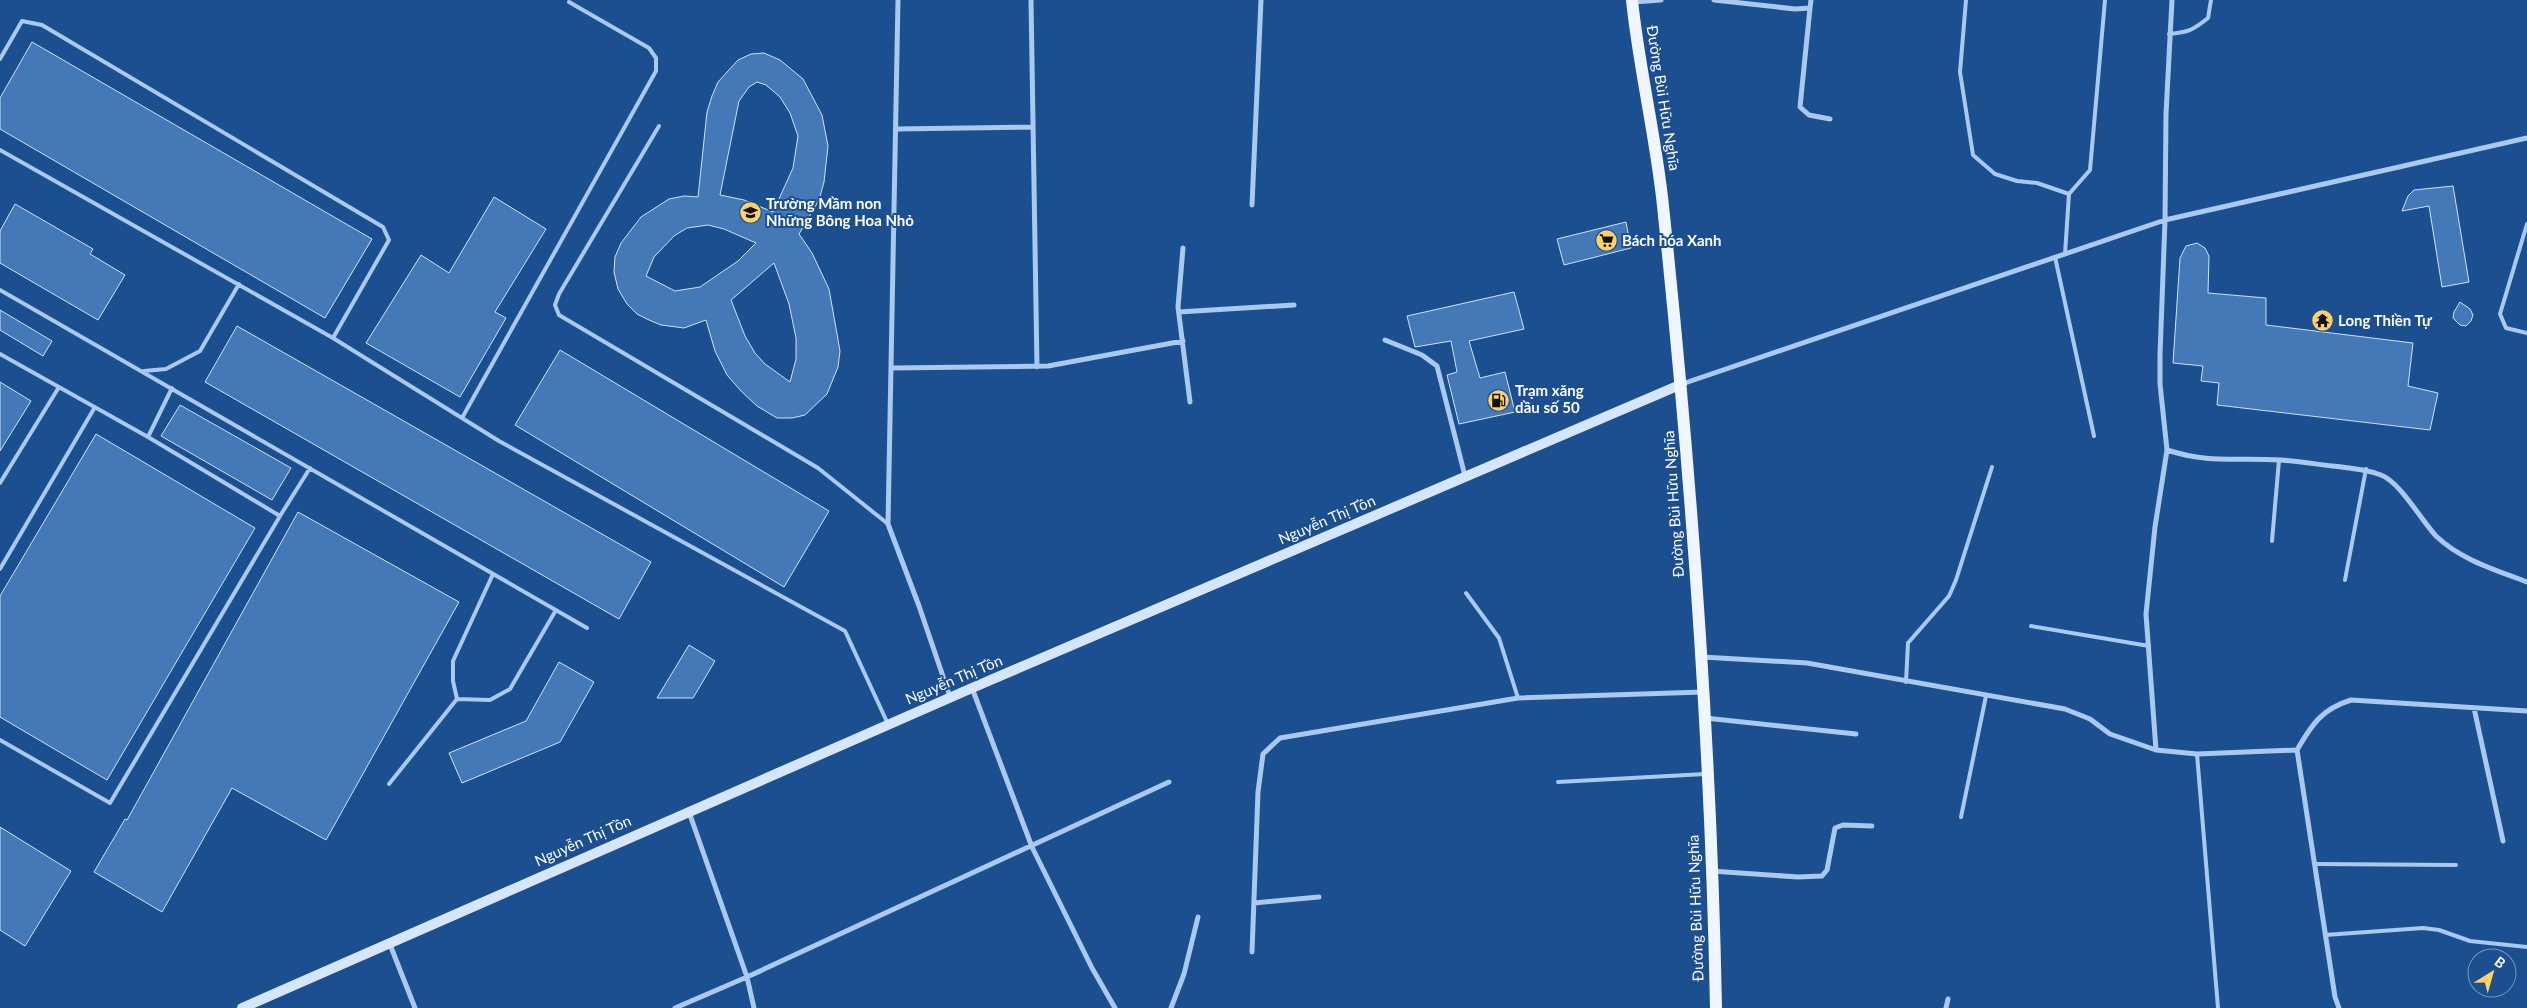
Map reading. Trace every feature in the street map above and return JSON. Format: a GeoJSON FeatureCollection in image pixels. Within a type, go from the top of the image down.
{"type":"FeatureCollection","features":[{"type":"Feature","properties":{"kind":"main road","name":"Đường Bùi Hữu Nghĩa"},"geometry":{"type":"LineString","coordinates":[[1632,1],[1663,202],[1682,384],[1704,692],[1716,1008]]}},
{"type":"Feature","properties":{"kind":"street"},"geometry":{"type":"LineString","coordinates":[[898,0],[888,524],[920,606],[950,698]]}},
{"type":"Feature","properties":{"kind":"street"},"geometry":{"type":"LineString","coordinates":[[1031,0],[1037,367]]}},
{"type":"Feature","properties":{"kind":"street"},"geometry":{"type":"LineString","coordinates":[[1252,205],[1261,0]]}},
{"type":"Feature","properties":{"kind":"street"},"geometry":{"type":"LineString","coordinates":[[1632,1],[1661,0]]}},
{"type":"Feature","properties":{"kind":"street"},"geometry":{"type":"LineString","coordinates":[[1714,0],[1794,9],[1810,8]]}},
{"type":"Feature","properties":{"kind":"street"},"geometry":{"type":"LineString","coordinates":[[1811,0],[1800,107],[1808,114],[1830,119]]}},
{"type":"Feature","properties":{"kind":"street"},"geometry":{"type":"LineString","coordinates":[[2156,750],[2146,614],[2167,450],[2160,384],[2165,220],[2164,178],[2172,0]]}},
{"type":"Feature","properties":{"kind":"street"},"geometry":{"type":"LineString","coordinates":[[896,129],[1033,127]]}},
{"type":"Feature","properties":{"kind":"street"},"geometry":{"type":"LineString","coordinates":[[1682,384],[2165,220],[2527,138]]}},
{"type":"Feature","properties":{"kind":"street"},"geometry":{"type":"LineString","coordinates":[[1183,248],[1178,291],[1190,402]]}},
{"type":"Feature","properties":{"kind":"street"},"geometry":{"type":"LineString","coordinates":[[1179,312],[1294,305]]}},
{"type":"Feature","properties":{"kind":"street"},"geometry":{"type":"LineString","coordinates":[[1385,340],[1422,356],[1437,366],[1465,477]]}},
{"type":"Feature","properties":{"kind":"street"},"geometry":{"type":"LineString","coordinates":[[892,368],[1037,367],[1183,341]]}},
{"type":"Feature","properties":{"kind":"street","name":"Nguyễn Thị Tồn"},"geometry":{"type":"LineString","coordinates":[[242,1008],[388,942],[972,688],[1682,384]]}},
{"type":"Feature","properties":{"kind":"street"},"geometry":{"type":"LineString","coordinates":[[2167,450],[2190,457],[2220,461],[2279,460],[2366,469],[2384,476],[2396,486],[2420,518],[2454,550],[2475,562],[2527,582]]}},
{"type":"Feature","properties":{"kind":"street"},"geometry":{"type":"LineString","coordinates":[[1702,657],[1807,664],[2065,709],[2090,719],[2110,734],[2156,750],[2197,754],[2297,750]]}},
{"type":"Feature","properties":{"kind":"street"},"geometry":{"type":"LineString","coordinates":[[972,688],[1032,847],[1092,968],[1115,1008]]}},
{"type":"Feature","properties":{"kind":"street"},"geometry":{"type":"LineString","coordinates":[[1252,952],[1258,792],[1263,754],[1280,738],[1518,698],[1704,692]]}},
{"type":"Feature","properties":{"kind":"street"},"geometry":{"type":"LineString","coordinates":[[2339,1008],[2335,997],[2324,935],[2297,750],[2321,715],[2335,705],[2352,700],[2527,711]]}},
{"type":"Feature","properties":{"kind":"street"},"geometry":{"type":"LineString","coordinates":[[2474,708],[2503,841]]}},
{"type":"Feature","properties":{"kind":"street"},"geometry":{"type":"LineString","coordinates":[[1704,718],[1856,734]]}},
{"type":"Feature","properties":{"kind":"street"},"geometry":{"type":"LineString","coordinates":[[675,1008],[1032,847],[1169,782]]}},
{"type":"Feature","properties":{"kind":"street"},"geometry":{"type":"LineString","coordinates":[[689,811],[747,977],[754,1008]]}},
{"type":"Feature","properties":{"kind":"street"},"geometry":{"type":"LineString","coordinates":[[1711,871],[1798,877],[1822,876],[1827,870],[1835,828],[1843,825],[1872,826]]}},
{"type":"Feature","properties":{"kind":"street"},"geometry":{"type":"LineString","coordinates":[[1254,903],[1319,897]]}},
{"type":"Feature","properties":{"kind":"street"},"geometry":{"type":"LineString","coordinates":[[1171,1008],[1184,974],[1198,917]]}},
{"type":"Feature","properties":{"kind":"street"},"geometry":{"type":"LineString","coordinates":[[388,942],[415,1008]]}},
{"type":"Feature","properties":{"kind":"street"},"geometry":{"type":"LineString","coordinates":[[1946,1008],[1948,999]]}},
{"type":"Feature","properties":{"kind":"lane"},"geometry":{"type":"LineString","coordinates":[[1966,0],[1960,72],[1973,156],[1995,174],[2017,181],[2037,183],[2069,194]]}},
{"type":"Feature","properties":{"kind":"lane"},"geometry":{"type":"LineString","coordinates":[[2065,254],[2069,194],[2090,170],[2105,0]]}},
{"type":"Feature","properties":{"kind":"lane"},"geometry":{"type":"LineString","coordinates":[[2169,34],[2191,32],[2198,27],[2208,18],[2211,0]]}},
{"type":"Feature","properties":{"kind":"lane"},"geometry":{"type":"LineString","coordinates":[[462,418],[656,72],[656,58],[649,48],[569,2]]}},
{"type":"Feature","properties":{"kind":"lane"},"geometry":{"type":"LineString","coordinates":[[0,59],[22,22],[42,25],[383,227],[389,240],[333,338]]}},
{"type":"Feature","properties":{"kind":"lane"},"geometry":{"type":"LineString","coordinates":[[659,126],[558,294],[555,305],[558,315],[818,468],[888,524]]}},
{"type":"Feature","properties":{"kind":"lane"},"geometry":{"type":"LineString","coordinates":[[0,150],[333,338],[499,441],[845,630],[888,725]]}},
{"type":"Feature","properties":{"kind":"lane"},"geometry":{"type":"LineString","coordinates":[[2527,224],[2500,314],[2506,328],[2527,333]]}},
{"type":"Feature","properties":{"kind":"lane"},"geometry":{"type":"LineString","coordinates":[[2055,258],[2094,436]]}},
{"type":"Feature","properties":{"kind":"lane"},"geometry":{"type":"LineString","coordinates":[[144,372],[166,369],[200,351],[239,284]]}},
{"type":"Feature","properties":{"kind":"lane"},"geometry":{"type":"LineString","coordinates":[[0,290],[586,628]]}},
{"type":"Feature","properties":{"kind":"lane"},"geometry":{"type":"LineString","coordinates":[[0,354],[148,437],[280,516]]}},
{"type":"Feature","properties":{"kind":"lane"},"geometry":{"type":"LineString","coordinates":[[0,483],[59,387]]}},
{"type":"Feature","properties":{"kind":"lane"},"geometry":{"type":"LineString","coordinates":[[148,437],[172,388]]}},
{"type":"Feature","properties":{"kind":"lane"},"geometry":{"type":"LineString","coordinates":[[0,569],[95,408]]}},
{"type":"Feature","properties":{"kind":"lane"},"geometry":{"type":"LineString","coordinates":[[2272,541],[2279,460]]}},
{"type":"Feature","properties":{"kind":"lane"},"geometry":{"type":"LineString","coordinates":[[1906,682],[1908,643],[1949,596],[1956,580],[1992,467]]}},
{"type":"Feature","properties":{"kind":"lane"},"geometry":{"type":"LineString","coordinates":[[0,740],[110,803],[310,468]]}},
{"type":"Feature","properties":{"kind":"lane"},"geometry":{"type":"LineString","coordinates":[[2345,580],[2366,469]]}},
{"type":"Feature","properties":{"kind":"lane"},"geometry":{"type":"LineString","coordinates":[[457,698],[453,681],[453,661],[493,574]]}},
{"type":"Feature","properties":{"kind":"lane"},"geometry":{"type":"LineString","coordinates":[[1466,593],[1499,638],[1518,698]]}},
{"type":"Feature","properties":{"kind":"lane"},"geometry":{"type":"LineString","coordinates":[[457,698],[490,700],[510,688],[556,610]]}},
{"type":"Feature","properties":{"kind":"lane"},"geometry":{"type":"LineString","coordinates":[[2031,626],[2149,646]]}},
{"type":"Feature","properties":{"kind":"lane"},"geometry":{"type":"LineString","coordinates":[[1961,817],[1986,696]]}},
{"type":"Feature","properties":{"kind":"lane"},"geometry":{"type":"LineString","coordinates":[[389,784],[457,698]]}},
{"type":"Feature","properties":{"kind":"lane"},"geometry":{"type":"LineString","coordinates":[[2197,754],[2218,1008]]}},
{"type":"Feature","properties":{"kind":"lane"},"geometry":{"type":"LineString","coordinates":[[1558,782],[1707,774]]}},
{"type":"Feature","properties":{"kind":"lane"},"geometry":{"type":"LineString","coordinates":[[2315,864],[2456,865]]}},
{"type":"Feature","properties":{"kind":"lane"},"geometry":{"type":"LineString","coordinates":[[2324,935],[2423,928],[2439,930],[2470,941],[2527,947]]}},
{"type":"Feature","properties":{"kind":"building"},"geometry":{"type":"Polygon","coordinates":[[[32,42],[372,239],[325,318],[0,129],[0,98],[32,42]]]}},
{"type":"Feature","properties":{"kind":"building"},"geometry":{"type":"Polygon","coordinates":[[[764,53],[780,60],[803,79],[822,115],[828,146],[824,182],[819,200],[799,234],[812,253],[829,289],[840,351],[838,367],[827,394],[805,415],[792,418],[777,418],[757,406],[741,391],[727,375],[715,351],[706,320],[684,328],[661,325],[637,314],[627,304],[618,289],[614,272],[615,257],[621,243],[641,217],[669,199],[684,196],[698,197],[707,112],[712,96],[718,82],[738,60],[751,54],[764,53]],[[757,82],[749,87],[739,101],[720,195],[744,200],[773,212],[793,168],[798,136],[790,113],[780,97],[766,85],[757,82]],[[708,225],[687,228],[674,236],[654,257],[646,276],[675,291],[700,287],[738,261],[756,243],[724,229],[708,225]],[[774,263],[731,300],[745,336],[755,353],[765,364],[790,382],[796,359],[796,338],[789,304],[774,263]]]}},
{"type":"Feature","properties":{"kind":"building"},"geometry":{"type":"Polygon","coordinates":[[[2453,186],[2469,282],[2442,287],[2429,206],[2402,211],[2408,196],[2414,190],[2453,186]]]}},
{"type":"Feature","properties":{"kind":"building"},"geometry":{"type":"Polygon","coordinates":[[[494,197],[546,229],[495,312],[506,318],[460,397],[366,343],[421,255],[449,273],[494,197]]]}},
{"type":"Feature","properties":{"kind":"building"},"geometry":{"type":"Polygon","coordinates":[[[15,204],[93,249],[90,254],[125,275],[98,320],[0,263],[0,231],[15,204]]]}},
{"type":"Feature","properties":{"kind":"building","name":"Bách hóa Xanh"},"geometry":{"type":"Polygon","coordinates":[[[1626,222],[1631,248],[1564,265],[1557,239],[1626,222]]]}},
{"type":"Feature","properties":{"kind":"building"},"geometry":{"type":"Polygon","coordinates":[[[2197,243],[2205,248],[2209,256],[2208,293],[2266,298],[2266,325],[2413,343],[2408,386],[2438,393],[2430,430],[2217,405],[2219,383],[2201,381],[2203,366],[2173,363],[2180,258],[2186,246],[2197,243]]]}},
{"type":"Feature","properties":{"kind":"building"},"geometry":{"type":"Polygon","coordinates":[[[1514,292],[1524,329],[1469,341],[1480,378],[1505,372],[1515,412],[1459,424],[1447,375],[1457,372],[1451,341],[1415,347],[1407,316],[1514,292]]]}},
{"type":"Feature","properties":{"kind":"building"},"geometry":{"type":"Polygon","coordinates":[[[2460,302],[2470,309],[2473,315],[2471,321],[2466,326],[2460,325],[2453,318],[2460,302]]]}},
{"type":"Feature","properties":{"kind":"building"},"geometry":{"type":"Polygon","coordinates":[[[0,310],[52,341],[43,356],[0,330],[0,310]]]}},
{"type":"Feature","properties":{"kind":"building"},"geometry":{"type":"Polygon","coordinates":[[[237,326],[651,562],[619,619],[205,382],[237,326]]]}},
{"type":"Feature","properties":{"kind":"building"},"geometry":{"type":"Polygon","coordinates":[[[560,350],[829,511],[784,587],[515,425],[560,350]]]}},
{"type":"Feature","properties":{"kind":"building"},"geometry":{"type":"Polygon","coordinates":[[[0,382],[31,401],[0,451],[0,382]]]}},
{"type":"Feature","properties":{"kind":"building"},"geometry":{"type":"Polygon","coordinates":[[[180,405],[291,468],[272,500],[161,436],[180,405]]]}},
{"type":"Feature","properties":{"kind":"building"},"geometry":{"type":"Polygon","coordinates":[[[96,434],[255,528],[107,780],[0,717],[0,596],[96,434]]]}},
{"type":"Feature","properties":{"kind":"building"},"geometry":{"type":"Polygon","coordinates":[[[298,512],[459,602],[326,840],[232,788],[162,912],[94,872],[125,819],[127,820],[298,512]]]}},
{"type":"Feature","properties":{"kind":"building"},"geometry":{"type":"Polygon","coordinates":[[[689,645],[715,661],[693,698],[657,698],[689,645]]]}},
{"type":"Feature","properties":{"kind":"building"},"geometry":{"type":"Polygon","coordinates":[[[559,662],[594,682],[560,742],[462,783],[449,753],[526,721],[559,662]]]}},
{"type":"Feature","properties":{"kind":"building"},"geometry":{"type":"Polygon","coordinates":[[[0,827],[71,871],[25,946],[0,930],[0,827]]]}},
{"type":"Feature","properties":{"kind":"place","name":"Trường Mầm non Những Bông Hoa Nhỏ"},"geometry":{"type":"Point","coordinates":[750,213]}},
{"type":"Feature","properties":{"kind":"place","name":"Bách hóa Xanh"},"geometry":{"type":"Point","coordinates":[1606,241]}},
{"type":"Feature","properties":{"kind":"place","name":"Long Thiền Tự"},"geometry":{"type":"Point","coordinates":[2322,321]}},
{"type":"Feature","properties":{"kind":"place","name":"Trạm xăng dầu số 50"},"geometry":{"type":"Point","coordinates":[1499,400]}}]}
